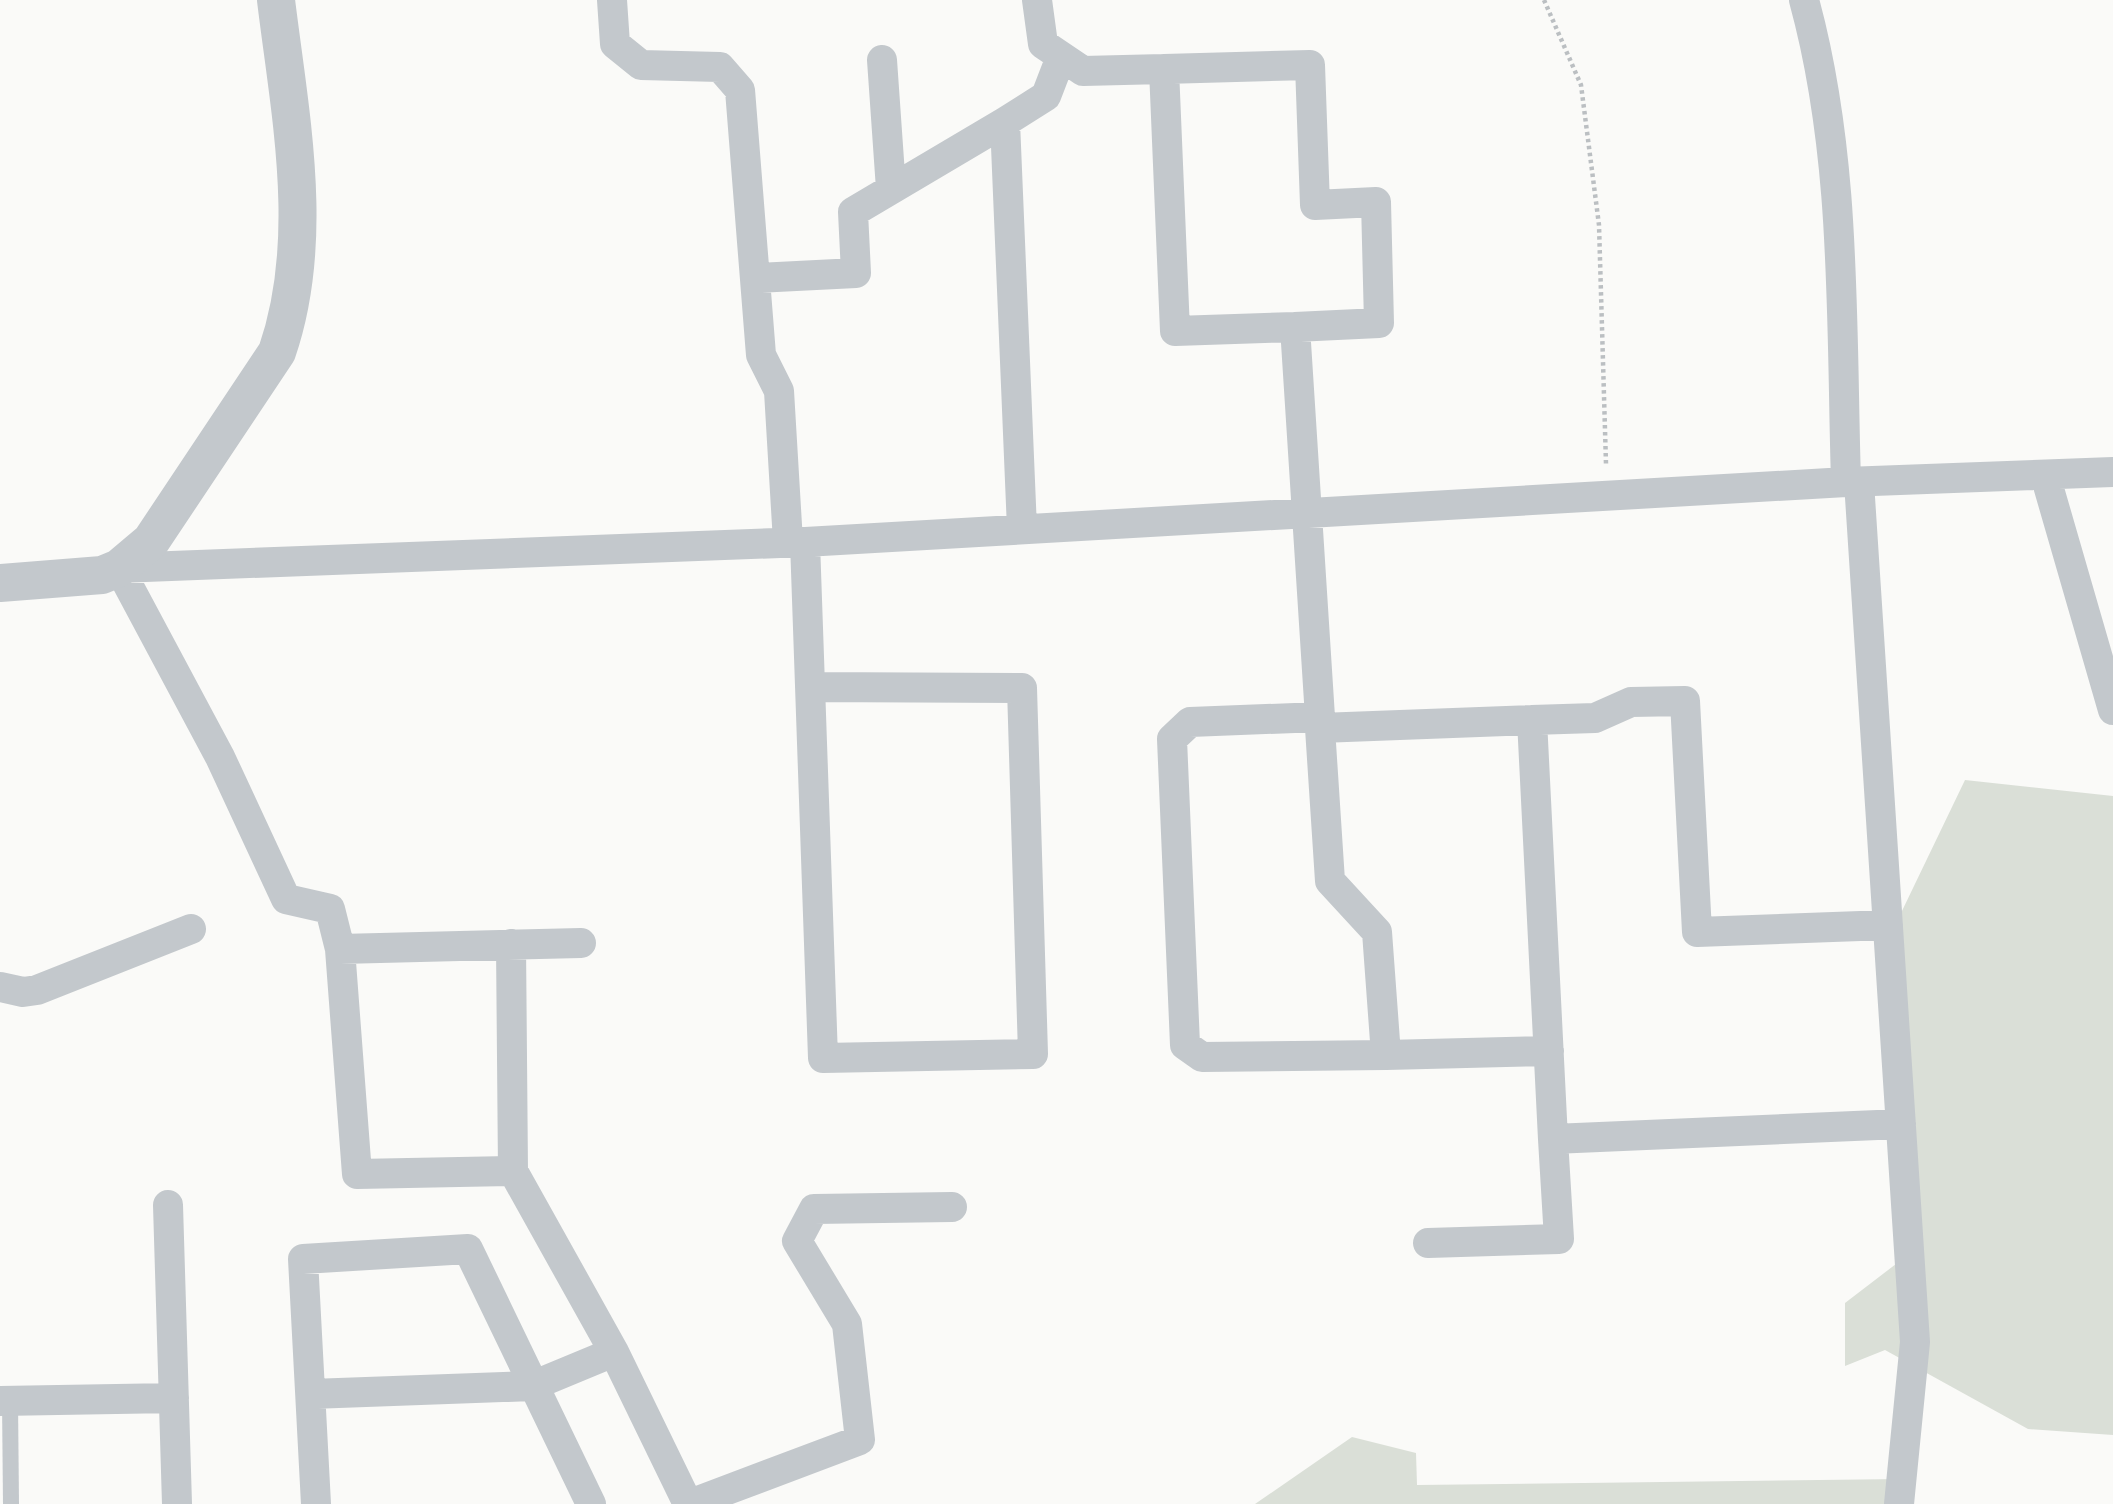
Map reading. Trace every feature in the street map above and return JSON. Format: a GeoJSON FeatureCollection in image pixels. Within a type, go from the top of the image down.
{"type":"FeatureCollection","features":[{"type":"Feature","properties":{"kind":"street"},"geometry":{"type":"LineString","coordinates":[[119,568],[151,541],[277,352],[289,318],[298,207],[294,144],[275,0]]}},
{"type":"Feature","properties":{"kind":"street"},"geometry":{"type":"LineString","coordinates":[[611,0],[615,44],[641,65],[720,67],[740,90],[761,355],[779,391],[797,542],[810,687],[823,1058],[1033,1054],[1021,688],[810,687]]}},
{"type":"Feature","properties":{"kind":"street"},"geometry":{"type":"LineString","coordinates":[[1037,0],[1043,44],[1083,71],[1310,65],[1315,205],[1376,202],[1379,323],[1175,331],[1164,69]]}},
{"type":"Feature","properties":{"kind":"street"},"geometry":{"type":"LineString","coordinates":[[1804,0],[1819,55],[1837,183],[1853,482],[1888,925],[1915,1342],[1899,1504]]}},
{"type":"Feature","properties":{"kind":"street"},"geometry":{"type":"LineString","coordinates":[[755,278],[856,273],[853,212],[1046,96],[1061,57]]}},
{"type":"Feature","properties":{"kind":"street"},"geometry":{"type":"LineString","coordinates":[[882,60],[891,189]]}},
{"type":"Feature","properties":{"kind":"street"},"geometry":{"type":"LineString","coordinates":[[1005,122],[1022,529]]}},
{"type":"Feature","properties":{"kind":"street"},"geometry":{"type":"LineString","coordinates":[[1295,327],[1330,881],[1377,932],[1386,1055]]}},
{"type":"Feature","properties":{"kind":"street"},"geometry":{"type":"LineString","coordinates":[[0,583],[86,577],[119,568],[797,542],[1853,482],[2113,472]]}},
{"type":"Feature","properties":{"kind":"street"},"geometry":{"type":"LineString","coordinates":[[2045,475],[2104,645],[2113,710]]}},
{"type":"Feature","properties":{"kind":"street"},"geometry":{"type":"LineString","coordinates":[[119,568],[220,757],[286,899],[330,909],[340,949],[357,1174],[513,1171]]}},
{"type":"Feature","properties":{"kind":"street"},"geometry":{"type":"LineString","coordinates":[[1549,1051],[1202,1057],[1185,1045],[1172,739],[1190,722],[1595,718],[1631,702],[1685,701],[1697,932],[1888,925]]}},
{"type":"Feature","properties":{"kind":"street"},"geometry":{"type":"LineString","coordinates":[[1428,1243],[1559,1239],[1532,720]]}},
{"type":"Feature","properties":{"kind":"street"},"geometry":{"type":"LineString","coordinates":[[0,987],[23,992],[37,990],[191,929]]}},
{"type":"Feature","properties":{"kind":"street"},"geometry":{"type":"LineString","coordinates":[[340,949],[581,943]]}},
{"type":"Feature","properties":{"kind":"street"},"geometry":{"type":"LineString","coordinates":[[511,944],[513,1171],[614,1352],[689,1504],[860,1440],[847,1324],[797,1241],[814,1209],[952,1207]]}},
{"type":"Feature","properties":{"kind":"street"},"geometry":{"type":"LineString","coordinates":[[1553,1139],[1900,1124]]}},
{"type":"Feature","properties":{"kind":"street"},"geometry":{"type":"LineString","coordinates":[[168,1205],[177,1504]]}},
{"type":"Feature","properties":{"kind":"street"},"geometry":{"type":"LineString","coordinates":[[316,1504],[303,1259],[468,1249],[531,1386],[591,1504]]}},
{"type":"Feature","properties":{"kind":"street"},"geometry":{"type":"LineString","coordinates":[[311,1394],[531,1386],[614,1352]]}},
{"type":"Feature","properties":{"kind":"street"},"geometry":{"type":"LineString","coordinates":[[5,1401],[174,1398]]}},
{"type":"Feature","properties":{"kind":"lane"},"geometry":{"type":"LineString","coordinates":[[5,1401],[11,1504]]}},
{"type":"Feature","properties":{"kind":"path"},"geometry":{"type":"LineString","coordinates":[[1544,0],[1581,85],[1599,225],[1607,497]]}},
{"type":"Feature","properties":{"kind":"shaded area"},"geometry":{"type":"Polygon","coordinates":[[[1965,780],[2113,796],[2113,1435],[2028,1429],[1885,1350],[1845,1366],[1845,1303],[1909,1254],[1888,940],[1965,780]]]}},
{"type":"Feature","properties":{"kind":"shaded area"},"geometry":{"type":"Polygon","coordinates":[[[1352,1437],[1416,1453],[1417,1485],[1901,1479],[1898,1504],[1255,1504],[1352,1437]]]}}]}
